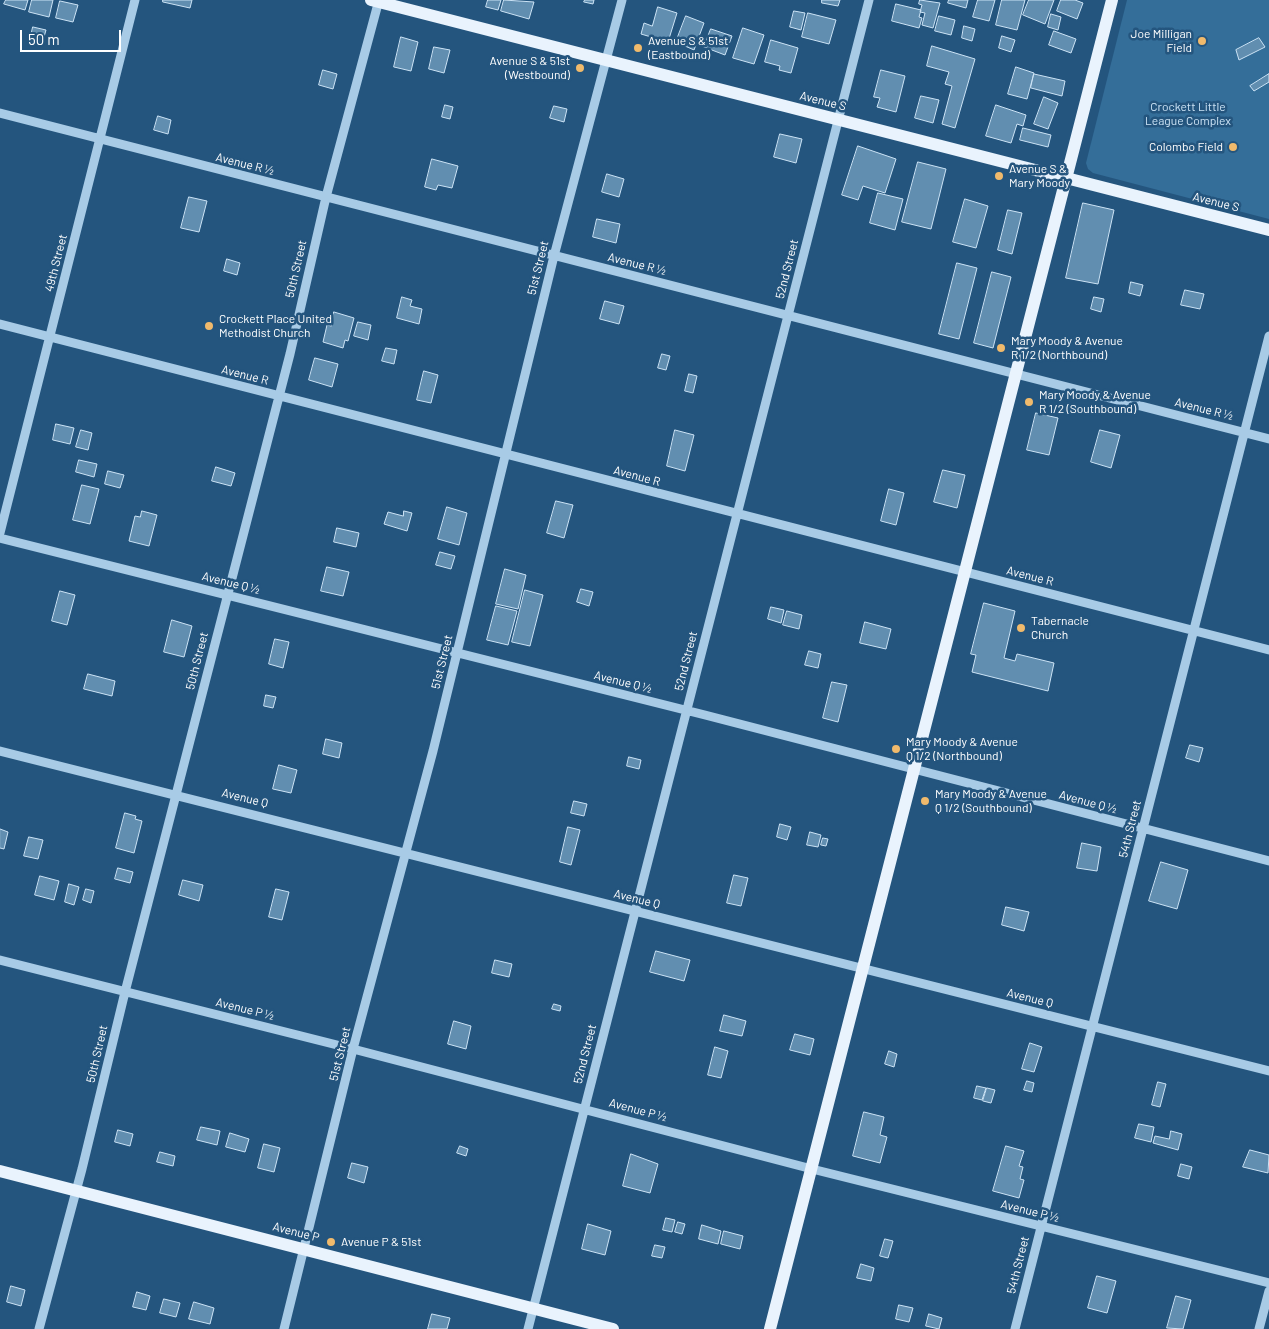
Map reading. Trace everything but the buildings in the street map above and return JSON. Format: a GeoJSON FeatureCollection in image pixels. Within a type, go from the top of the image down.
{"type":"FeatureCollection","features":[{"type":"Feature","properties":{"kind":"main road"},"geometry":{"type":"LineString","coordinates":[[770,1329],[1112,0]]}},
{"type":"Feature","properties":{"kind":"main road","name":"Avenue S"},"geometry":{"type":"LineString","coordinates":[[376,1],[1269,230]]}},
{"type":"Feature","properties":{"kind":"main road","name":"Avenue P"},"geometry":{"type":"LineString","coordinates":[[0,1171],[613,1329]]}},
{"type":"Feature","properties":{"kind":"street","name":"49th Street"},"geometry":{"type":"LineString","coordinates":[[0,533],[135,0]]}},
{"type":"Feature","properties":{"kind":"street","name":"51st Street"},"geometry":{"type":"LineString","coordinates":[[284,1329],[354,1049],[457,653],[554,256],[622,0]]}},
{"type":"Feature","properties":{"kind":"street","name":"52nd Street"},"geometry":{"type":"LineString","coordinates":[[528,1329],[869,0]]}},
{"type":"Feature","properties":{"kind":"street","name":"50th Street"},"geometry":{"type":"LineString","coordinates":[[39,1329],[278,396],[376,1]]}},
{"type":"Feature","properties":{"kind":"street","name":"Avenue R ½"},"geometry":{"type":"LineString","coordinates":[[0,113],[1269,438]]}},
{"type":"Feature","properties":{"kind":"street","name":"Avenue R"},"geometry":{"type":"LineString","coordinates":[[0,324],[1269,650]]}},
{"type":"Feature","properties":{"kind":"street","name":"54th Street"},"geometry":{"type":"LineString","coordinates":[[1015,1329],[1269,336]]}},
{"type":"Feature","properties":{"kind":"street","name":"Avenue Q ½"},"geometry":{"type":"LineString","coordinates":[[0,538],[687,710],[1143,830],[1269,861]]}},
{"type":"Feature","properties":{"kind":"street","name":"Avenue Q"},"geometry":{"type":"LineString","coordinates":[[0,751],[406,851],[635,912],[1269,1071]]}},
{"type":"Feature","properties":{"kind":"street","name":"Avenue P ½"},"geometry":{"type":"LineString","coordinates":[[0,960],[354,1049],[812,1169],[1269,1284]]}},
{"type":"Feature","properties":{"kind":"street"},"geometry":{"type":"LineString","coordinates":[[1259,1329],[1269,1291]]}},
{"type":"Feature","properties":{"kind":"green space","name":"Crockett Little League Complex"},"geometry":{"type":"Polygon","coordinates":[[[1127,0],[1269,0],[1269,219],[1093,173],[1088,169],[1086,163],[1127,0]]]}},
{"type":"Feature","properties":{"kind":"place","name":"Joe Milligan Field"},"geometry":{"type":"Point","coordinates":[1202,41]}},
{"type":"Feature","properties":{"kind":"place","name":"Avenue S & 51st (Eastbound)"},"geometry":{"type":"Point","coordinates":[638,48]}},
{"type":"Feature","properties":{"kind":"place","name":"Avenue S & 51st (Westbound)"},"geometry":{"type":"Point","coordinates":[580,68]}},
{"type":"Feature","properties":{"kind":"place","name":"Colombo Field"},"geometry":{"type":"Point","coordinates":[1233,147]}},
{"type":"Feature","properties":{"kind":"place","name":"Avenue S & Mary Moody"},"geometry":{"type":"Point","coordinates":[999,176]}},
{"type":"Feature","properties":{"kind":"place","name":"Crockett Place United Methodist Church"},"geometry":{"type":"Point","coordinates":[209,326]}},
{"type":"Feature","properties":{"kind":"place","name":"Mary Moody & Avenue R 1/2 (Northbound)"},"geometry":{"type":"Point","coordinates":[1001,348]}},
{"type":"Feature","properties":{"kind":"place","name":"Mary Moody & Avenue R 1/2 (Southbound)"},"geometry":{"type":"Point","coordinates":[1029,402]}},
{"type":"Feature","properties":{"kind":"place","name":"Tabernacle Church"},"geometry":{"type":"Point","coordinates":[1021,628]}},
{"type":"Feature","properties":{"kind":"place","name":"Mary Moody & Avenue Q 1/2 (Northbound)"},"geometry":{"type":"Point","coordinates":[896,749]}},
{"type":"Feature","properties":{"kind":"place","name":"Mary Moody & Avenue Q 1/2 (Southbound)"},"geometry":{"type":"Point","coordinates":[925,801]}},
{"type":"Feature","properties":{"kind":"place","name":"Avenue P & 51st"},"geometry":{"type":"Point","coordinates":[331,1242]}}]}
